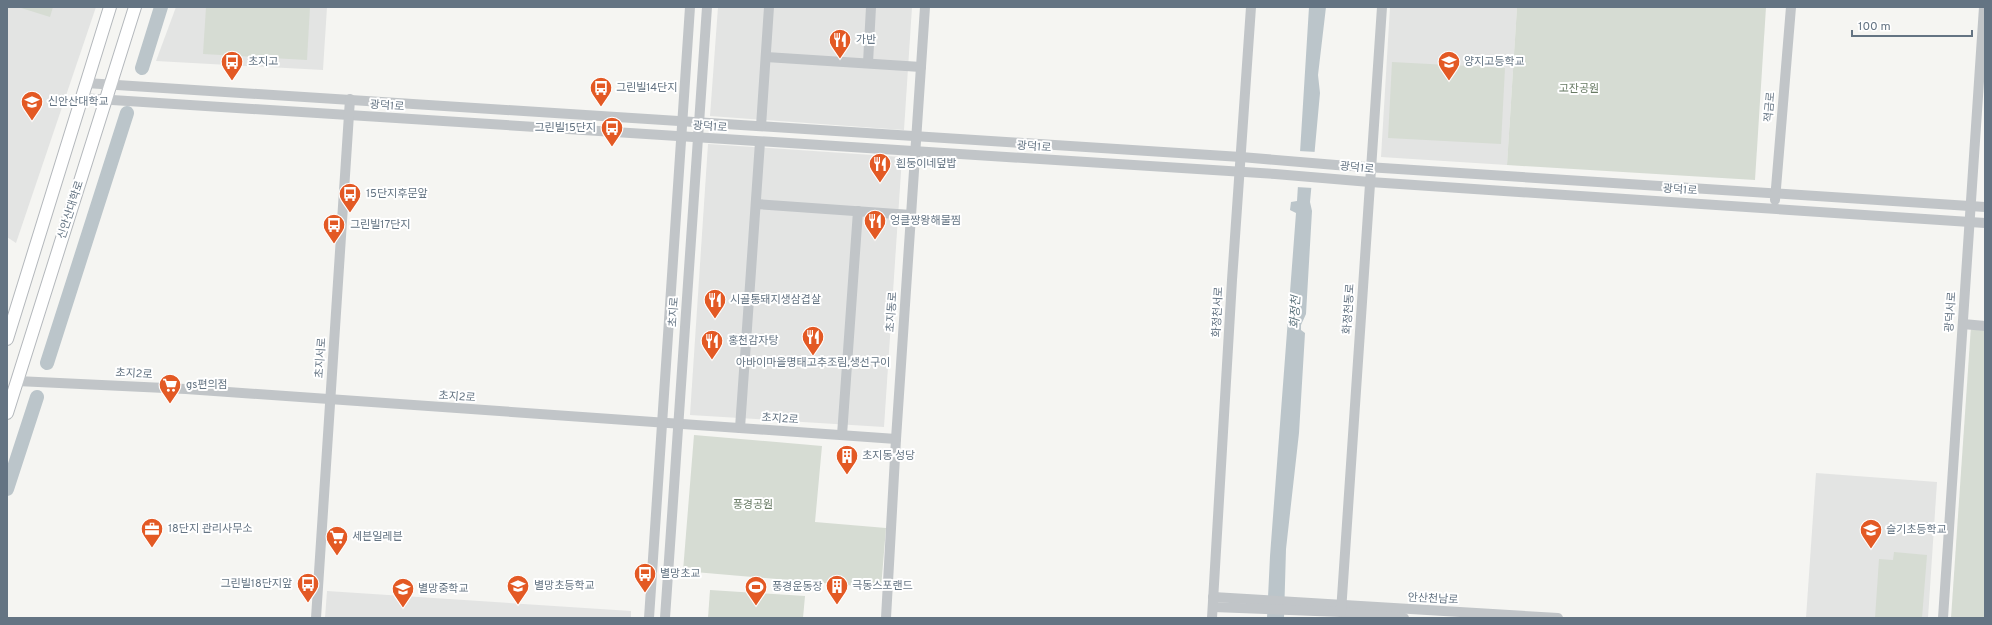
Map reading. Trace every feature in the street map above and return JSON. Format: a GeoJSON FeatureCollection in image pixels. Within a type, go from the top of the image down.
{"type":"FeatureCollection","features":[{"type":"Feature","properties":{"kind":"main road","name":"신안산대학로"},"geometry":{"type":"LineString","coordinates":[[7,339],[110,7]]}},
{"type":"Feature","properties":{"kind":"main road","name":"신안산대학로"},"geometry":{"type":"LineString","coordinates":[[7,412],[135,7]]}},
{"type":"Feature","properties":{"kind":"street","name":"초지로"},"geometry":{"type":"LineString","coordinates":[[649,618],[690,7]]}},
{"type":"Feature","properties":{"kind":"street","name":"초지로"},"geometry":{"type":"LineString","coordinates":[[665,618],[707,7]]}},
{"type":"Feature","properties":{"kind":"street"},"geometry":{"type":"LineString","coordinates":[[761,126],[770,7]]}},
{"type":"Feature","properties":{"kind":"street"},"geometry":{"type":"LineString","coordinates":[[868,63],[871,7]]}},
{"type":"Feature","properties":{"kind":"street","name":"초지동로"},"geometry":{"type":"LineString","coordinates":[[886,618],[914,152],[926,7]]}},
{"type":"Feature","properties":{"kind":"street","name":"화정천서로"},"geometry":{"type":"LineString","coordinates":[[1212,618],[1251,7]]}},
{"type":"Feature","properties":{"kind":"street","name":"화정천동로"},"geometry":{"type":"LineString","coordinates":[[1341,609],[1382,7]]}},
{"type":"Feature","properties":{"kind":"street","name":"적금로"},"geometry":{"type":"LineString","coordinates":[[1774,208],[1791,7]]}},
{"type":"Feature","properties":{"kind":"street","name":"광덕서로"},"geometry":{"type":"LineString","coordinates":[[1943,618],[1970,206],[1981,118],[1984,7]]}},
{"type":"Feature","properties":{"kind":"street"},"geometry":{"type":"LineString","coordinates":[[766,57],[922,67]]}},
{"type":"Feature","properties":{"kind":"street","name":"광덕1로"},"geometry":{"type":"LineString","coordinates":[[86,82],[1985,207]]}},
{"type":"Feature","properties":{"kind":"street","name":"광덕1로"},"geometry":{"type":"LineString","coordinates":[[81,98],[1275,174],[1370,182],[1985,223]]}},
{"type":"Feature","properties":{"kind":"street","name":"초지서로"},"geometry":{"type":"LineString","coordinates":[[316,618],[350,100]]}},
{"type":"Feature","properties":{"kind":"street"},"geometry":{"type":"LineString","coordinates":[[740,428],[760,142]]}},
{"type":"Feature","properties":{"kind":"street"},"geometry":{"type":"LineString","coordinates":[[756,204],[910,215]]}},
{"type":"Feature","properties":{"kind":"street"},"geometry":{"type":"LineString","coordinates":[[842,436],[858,211]]}},
{"type":"Feature","properties":{"kind":"street"},"geometry":{"type":"LineString","coordinates":[[1963,324],[1985,326]]}},
{"type":"Feature","properties":{"kind":"street","name":"초지2로"},"geometry":{"type":"LineString","coordinates":[[17,381],[186,389],[896,439]]}},
{"type":"Feature","properties":{"kind":"street","name":"안산천남로"},"geometry":{"type":"LineString","coordinates":[[1213,602],[1558,618]]}},
{"type":"Feature","properties":{"kind":"street","name":"안산천남로"},"geometry":{"type":"LineString","coordinates":[[1341,609],[1404,618]]}},
{"type":"Feature","properties":{"kind":"shaded area","name":"신안산대학교"},"geometry":{"type":"Polygon","coordinates":[[[7,7],[96,7],[16,243],[7,237],[7,7]]]}},
{"type":"Feature","properties":{"kind":"shaded area"},"geometry":{"type":"Polygon","coordinates":[[[176,7],[327,7],[323,70],[156,61],[176,7]]]}},
{"type":"Feature","properties":{"kind":"shaded area"},"geometry":{"type":"Polygon","coordinates":[[[718,7],[912,7],[904,130],[710,116],[718,7]]]}},
{"type":"Feature","properties":{"kind":"shaded area","name":"양지고등학교"},"geometry":{"type":"Polygon","coordinates":[[[1390,7],[1517,7],[1507,165],[1381,157],[1390,7]]]}},
{"type":"Feature","properties":{"kind":"shaded area"},"geometry":{"type":"Polygon","coordinates":[[[708,144],[902,157],[884,427],[690,415],[708,144]]]}},
{"type":"Feature","properties":{"kind":"shaded area","name":"슬기초등학교"},"geometry":{"type":"Polygon","coordinates":[[[1816,473],[1937,482],[1928,618],[1806,618],[1816,473]]]}},
{"type":"Feature","properties":{"kind":"shaded area","name":"별망중학교"},"geometry":{"type":"Polygon","coordinates":[[[327,591],[631,611],[631,618],[325,618],[327,591]]]}},
{"type":"Feature","properties":{"kind":"green space"},"geometry":{"type":"Polygon","coordinates":[[[18,7],[53,7],[50,17],[18,7]]]}},
{"type":"Feature","properties":{"kind":"green space"},"geometry":{"type":"Polygon","coordinates":[[[206,7],[310,7],[307,60],[203,54],[206,7]]]}},
{"type":"Feature","properties":{"kind":"green space","name":"고잔공원"},"geometry":{"type":"Polygon","coordinates":[[[1517,7],[1766,7],[1755,180],[1507,165],[1517,7]]]}},
{"type":"Feature","properties":{"kind":"green space"},"geometry":{"type":"Polygon","coordinates":[[[1392,62],[1505,68],[1501,144],[1388,138],[1392,62]]]}},
{"type":"Feature","properties":{"kind":"green space"},"geometry":{"type":"Polygon","coordinates":[[[1971,326],[1985,327],[1985,618],[1951,618],[1971,326]]]}},
{"type":"Feature","properties":{"kind":"green space","name":"풍경공원"},"geometry":{"type":"Polygon","coordinates":[[[694,435],[822,446],[815,522],[886,528],[881,588],[683,571],[694,435]]]}},
{"type":"Feature","properties":{"kind":"green space"},"geometry":{"type":"Polygon","coordinates":[[[1894,552],[1927,555],[1922,618],[1875,618],[1879,559],[1893,560],[1894,552]]]}},
{"type":"Feature","properties":{"kind":"green space","name":"풍경운동장"},"geometry":{"type":"Polygon","coordinates":[[[710,590],[805,596],[803,618],[708,618],[710,590]]]}},
{"type":"Feature","properties":{"kind":"water","name":"화정천"},"geometry":{"type":"Polygon","coordinates":[[[1309,7],[1326,7],[1318,75],[1320,93],[1310,202],[1312,211],[1306,314],[1301,325],[1301,330],[1305,333],[1299,433],[1286,549],[1284,618],[1267,618],[1270,556],[1296,213],[1290,210],[1291,202],[1297,201],[1309,7]]]}},
{"type":"Feature","properties":{"kind":"pier"},"geometry":{"type":"Polygon","coordinates":[[[1298,151],[1317,152],[1313,188],[1296,187],[1298,151]]]}},
{"type":"Feature","properties":{"kind":"waterway"},"geometry":{"type":"LineString","coordinates":[[142,68],[161,7]]}},
{"type":"Feature","properties":{"kind":"waterway"},"geometry":{"type":"LineString","coordinates":[[47,363],[127,113]]}},
{"type":"Feature","properties":{"kind":"waterway"},"geometry":{"type":"LineString","coordinates":[[7,489],[37,397]]}},
{"type":"Feature","properties":{"kind":"place","name":"가반"},"geometry":{"type":"Point","coordinates":[840,60]}},
{"type":"Feature","properties":{"kind":"place","name":"초지고"},"geometry":{"type":"Point","coordinates":[232,82]}},
{"type":"Feature","properties":{"kind":"place","name":"양지고등학교"},"geometry":{"type":"Point","coordinates":[1449,82]}},
{"type":"Feature","properties":{"kind":"place","name":"그린빌14단지"},"geometry":{"type":"Point","coordinates":[601,108]}},
{"type":"Feature","properties":{"kind":"place","name":"신안산대학교"},"geometry":{"type":"Point","coordinates":[32,122]}},
{"type":"Feature","properties":{"kind":"place","name":"그린빌15단지"},"geometry":{"type":"Point","coordinates":[612,148]}},
{"type":"Feature","properties":{"kind":"place","name":"흰둥이네덮밥"},"geometry":{"type":"Point","coordinates":[880,184]}},
{"type":"Feature","properties":{"kind":"place","name":"15단지후문앞"},"geometry":{"type":"Point","coordinates":[350,214]}},
{"type":"Feature","properties":{"kind":"place","name":"엉클짱왕해물찜"},"geometry":{"type":"Point","coordinates":[875,240]}},
{"type":"Feature","properties":{"kind":"place","name":"그린빌17단지"},"geometry":{"type":"Point","coordinates":[334,244]}},
{"type":"Feature","properties":{"kind":"place","name":"시골통돼지생삼겹살"},"geometry":{"type":"Point","coordinates":[715,320]}},
{"type":"Feature","properties":{"kind":"place","name":"아바이마을명태고추조림,생선구이"},"geometry":{"type":"Point","coordinates":[813,356]}},
{"type":"Feature","properties":{"kind":"place","name":"홍천감자탕"},"geometry":{"type":"Point","coordinates":[712,360]}},
{"type":"Feature","properties":{"kind":"place","name":"gs편의점"},"geometry":{"type":"Point","coordinates":[170,404]}},
{"type":"Feature","properties":{"kind":"place","name":"초지동 성당"},"geometry":{"type":"Point","coordinates":[847,476]}},
{"type":"Feature","properties":{"kind":"place","name":"18단지 관리사무소"},"geometry":{"type":"Point","coordinates":[152,548]}},
{"type":"Feature","properties":{"kind":"place","name":"슬기초등학교"},"geometry":{"type":"Point","coordinates":[1871,550]}},
{"type":"Feature","properties":{"kind":"place","name":"세븐일레븐"},"geometry":{"type":"Point","coordinates":[337,556]}},
{"type":"Feature","properties":{"kind":"place","name":"별망초교"},"geometry":{"type":"Point","coordinates":[645,594]}},
{"type":"Feature","properties":{"kind":"place","name":"그린빌18단지앞"},"geometry":{"type":"Point","coordinates":[308,604]}},
{"type":"Feature","properties":{"kind":"place","name":"별망초등학교"},"geometry":{"type":"Point","coordinates":[518,606]}},
{"type":"Feature","properties":{"kind":"place","name":"풍경운동장"},"geometry":{"type":"Point","coordinates":[756,606]}},
{"type":"Feature","properties":{"kind":"place","name":"극동스포랜드"},"geometry":{"type":"Point","coordinates":[837,606]}},
{"type":"Feature","properties":{"kind":"place","name":"별망중학교"},"geometry":{"type":"Point","coordinates":[403,608]}}]}
